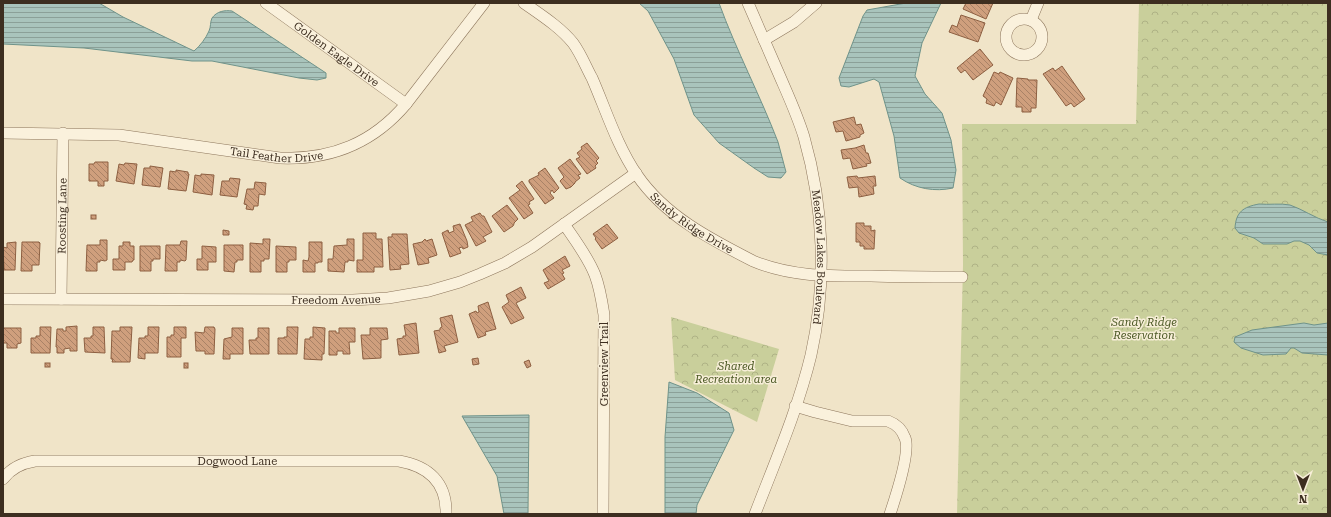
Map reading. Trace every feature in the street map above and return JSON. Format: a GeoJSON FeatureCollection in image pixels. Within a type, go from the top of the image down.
{"type":"FeatureCollection","features":[{"type":"Feature","properties":{"kind":"street","name":"Golden Eagle Drive"},"geometry":{"type":"LineString","coordinates":[[266,3],[406,104]]}},
{"type":"Feature","properties":{"kind":"street","name":"Tail Feather Drive"},"geometry":{"type":"LineString","coordinates":[[3,133],[119,135],[280,158],[304,158],[329,154],[362,142],[388,123],[406,104],[484,3]]}},
{"type":"Feature","properties":{"kind":"street","name":"Sandy Ridge Drive"},"geometry":{"type":"LineString","coordinates":[[524,3],[565,34],[574,44],[584,61],[624,151],[636,173],[659,201],[690,226],[762,265],[793,273],[821,276],[962,277]]}},
{"type":"Feature","properties":{"kind":"street","name":"Meadow Lakes Boulevard"},"geometry":{"type":"LineString","coordinates":[[748,3],[796,115],[808,155],[820,220],[822,254],[819,302],[811,355],[795,406],[755,514]]}},
{"type":"Feature","properties":{"kind":"street"},"geometry":{"type":"LineString","coordinates":[[764,40],[794,22],[816,3]]}},
{"type":"Feature","properties":{"kind":"street"},"geometry":{"type":"LineString","coordinates":[[1031,20],[1038,3]]}},
{"type":"Feature","properties":{"kind":"street","name":"Roosting Lane"},"geometry":{"type":"LineString","coordinates":[[62,299],[63,133]]}},
{"type":"Feature","properties":{"kind":"street","name":"Freedom Avenue"},"geometry":{"type":"LineString","coordinates":[[3,299],[353,300],[408,295],[443,288],[486,272],[519,255],[636,173]]}},
{"type":"Feature","properties":{"kind":"street","name":"Greenview Trail"},"geometry":{"type":"LineString","coordinates":[[564,224],[584,253],[592,270],[598,284],[604,315],[603,514]]}},
{"type":"Feature","properties":{"kind":"street"},"geometry":{"type":"LineString","coordinates":[[795,406],[852,421],[888,421],[893,423],[901,430],[906,438],[906,447],[899,484],[890,514]]}},
{"type":"Feature","properties":{"kind":"street","name":"Dogwood Lane"},"geometry":{"type":"LineString","coordinates":[[3,479],[15,467],[35,461],[399,461],[412,464],[431,475],[441,488],[445,498],[446,514]]}},
{"type":"Feature","properties":{"kind":"green space","name":"Sandy Ridge Reservation"},"geometry":{"type":"Polygon","coordinates":[[[1139,3],[1328,3],[1328,514],[957,514],[963,265],[962,124],[1136,124],[1139,3]]]}},
{"type":"Feature","properties":{"kind":"green space","name":"Shared Recreation area"},"geometry":{"type":"Polygon","coordinates":[[[671,317],[779,349],[757,422],[675,380],[671,317]]]}},
{"type":"Feature","properties":{"kind":"water"},"geometry":{"type":"Polygon","coordinates":[[[3,3],[99,3],[123,17],[194,51],[201,44],[210,29],[212,18],[221,12],[232,11],[326,73],[326,78],[317,80],[299,78],[212,61],[192,61],[84,48],[3,44],[3,3]]]}},
{"type":"Feature","properties":{"kind":"water"},"geometry":{"type":"Polygon","coordinates":[[[639,3],[719,3],[778,142],[786,172],[781,178],[768,177],[719,143],[694,115],[674,59],[648,11],[639,3]]]}},
{"type":"Feature","properties":{"kind":"water"},"geometry":{"type":"Polygon","coordinates":[[[906,3],[941,3],[922,43],[915,76],[925,94],[942,113],[951,140],[956,170],[953,188],[939,190],[926,189],[912,185],[900,178],[894,136],[879,82],[874,79],[849,87],[841,86],[839,78],[863,16],[867,10],[906,3]]]}},
{"type":"Feature","properties":{"kind":"water"},"geometry":{"type":"Polygon","coordinates":[[[1259,204],[1290,205],[1328,222],[1328,255],[1317,253],[1309,245],[1300,241],[1294,241],[1287,244],[1263,244],[1254,238],[1239,233],[1235,228],[1237,218],[1241,211],[1259,204]]]}},
{"type":"Feature","properties":{"kind":"water"},"geometry":{"type":"Polygon","coordinates":[[[1304,323],[1314,325],[1328,323],[1328,355],[1302,353],[1294,348],[1291,348],[1286,354],[1263,355],[1241,348],[1234,342],[1235,337],[1252,330],[1304,323]]]}},
{"type":"Feature","properties":{"kind":"water"},"geometry":{"type":"Polygon","coordinates":[[[669,382],[697,393],[729,413],[734,430],[697,505],[696,514],[665,514],[665,437],[669,382]]]}},
{"type":"Feature","properties":{"kind":"water"},"geometry":{"type":"Polygon","coordinates":[[[529,415],[528,514],[504,514],[497,476],[462,416],[529,415]]]}},
{"type":"Feature","properties":{"kind":"building"},"geometry":{"type":"Polygon","coordinates":[[[966,3],[993,3],[986,19],[963,9],[966,3]]]}},
{"type":"Feature","properties":{"kind":"building"},"geometry":{"type":"Polygon","coordinates":[[[961,15],[985,23],[978,42],[949,32],[952,25],[957,27],[961,15]]]}},
{"type":"Feature","properties":{"kind":"building"},"geometry":{"type":"Polygon","coordinates":[[[980,49],[993,65],[973,80],[965,70],[961,73],[957,68],[980,49]]]}},
{"type":"Feature","properties":{"kind":"building"},"geometry":{"type":"Polygon","coordinates":[[[1062,66],[1085,99],[1074,107],[1071,103],[1066,106],[1043,74],[1053,68],[1055,71],[1062,66]]]}},
{"type":"Feature","properties":{"kind":"building"},"geometry":{"type":"Polygon","coordinates":[[[994,72],[999,74],[1000,72],[1013,78],[1001,105],[996,102],[994,106],[986,103],[987,99],[983,96],[994,72]]]}},
{"type":"Feature","properties":{"kind":"building"},"geometry":{"type":"Polygon","coordinates":[[[1017,78],[1037,80],[1036,108],[1031,108],[1031,112],[1022,112],[1022,107],[1016,107],[1017,78]]]}},
{"type":"Feature","properties":{"kind":"building"},"geometry":{"type":"Polygon","coordinates":[[[854,117],[856,125],[861,124],[864,133],[860,135],[860,137],[846,141],[843,131],[836,132],[833,122],[854,117]]]}},
{"type":"Feature","properties":{"kind":"building"},"geometry":{"type":"Polygon","coordinates":[[[587,143],[599,158],[596,161],[598,163],[595,166],[596,168],[587,174],[576,159],[580,157],[577,153],[582,149],[581,147],[587,143]]]}},
{"type":"Feature","properties":{"kind":"building"},"geometry":{"type":"Polygon","coordinates":[[[864,145],[871,163],[866,164],[867,166],[853,169],[850,158],[843,159],[841,150],[864,145]]]}},
{"type":"Feature","properties":{"kind":"building"},"geometry":{"type":"Polygon","coordinates":[[[570,159],[581,174],[578,175],[580,178],[571,187],[566,189],[560,181],[564,177],[558,168],[570,159]]]}},
{"type":"Feature","properties":{"kind":"building"},"geometry":{"type":"Polygon","coordinates":[[[95,162],[108,162],[108,181],[104,181],[104,186],[98,186],[98,181],[89,181],[89,164],[94,164],[95,162]]]}},
{"type":"Feature","properties":{"kind":"building"},"geometry":{"type":"Polygon","coordinates":[[[125,163],[137,164],[134,184],[116,181],[119,164],[124,165],[125,163]]]}},
{"type":"Feature","properties":{"kind":"building"},"geometry":{"type":"Polygon","coordinates":[[[150,166],[163,168],[160,187],[142,185],[144,168],[150,168],[150,166]]]}},
{"type":"Feature","properties":{"kind":"building"},"geometry":{"type":"Polygon","coordinates":[[[545,168],[559,188],[554,193],[552,190],[550,193],[554,198],[545,204],[529,180],[539,175],[538,173],[545,168]]]}},
{"type":"Feature","properties":{"kind":"building"},"geometry":{"type":"Polygon","coordinates":[[[176,170],[188,172],[189,174],[186,191],[168,189],[170,171],[176,172],[176,170]]]}},
{"type":"Feature","properties":{"kind":"building"},"geometry":{"type":"Polygon","coordinates":[[[201,174],[214,175],[212,195],[193,192],[195,175],[201,176],[201,174]]]}},
{"type":"Feature","properties":{"kind":"building"},"geometry":{"type":"Polygon","coordinates":[[[857,176],[858,178],[875,176],[876,186],[873,186],[874,194],[859,197],[858,187],[849,188],[847,177],[857,176]]]}},
{"type":"Feature","properties":{"kind":"building"},"geometry":{"type":"Polygon","coordinates":[[[230,178],[240,179],[237,197],[220,195],[222,181],[229,181],[230,178]]]}},
{"type":"Feature","properties":{"kind":"building"},"geometry":{"type":"Polygon","coordinates":[[[522,181],[534,199],[529,202],[530,204],[528,205],[533,213],[524,219],[509,198],[520,190],[516,186],[522,181]]]}},
{"type":"Feature","properties":{"kind":"building"},"geometry":{"type":"Polygon","coordinates":[[[255,182],[266,183],[265,195],[259,194],[258,206],[254,206],[253,210],[246,209],[247,205],[244,204],[247,189],[254,189],[255,182]]]}},
{"type":"Feature","properties":{"kind":"building"},"geometry":{"type":"Polygon","coordinates":[[[507,205],[518,219],[513,226],[504,232],[492,216],[507,205]]]}},
{"type":"Feature","properties":{"kind":"building"},"geometry":{"type":"Polygon","coordinates":[[[480,213],[484,216],[492,232],[483,237],[486,241],[476,246],[465,225],[473,221],[471,217],[480,213]]]}},
{"type":"Feature","properties":{"kind":"building"},"geometry":{"type":"Polygon","coordinates":[[[91,215],[96,215],[96,219],[91,219],[91,215]]]}},
{"type":"Feature","properties":{"kind":"building"},"geometry":{"type":"Polygon","coordinates":[[[856,223],[864,223],[864,226],[871,226],[871,231],[875,230],[874,249],[864,249],[864,246],[860,246],[860,242],[856,242],[856,223]]]}},
{"type":"Feature","properties":{"kind":"building"},"geometry":{"type":"Polygon","coordinates":[[[460,224],[468,247],[463,249],[462,247],[459,248],[461,253],[450,257],[442,233],[448,230],[449,233],[454,231],[453,226],[460,224]]]}},
{"type":"Feature","properties":{"kind":"building"},"geometry":{"type":"Polygon","coordinates":[[[607,224],[618,238],[602,249],[593,234],[607,224]]]}},
{"type":"Feature","properties":{"kind":"building"},"geometry":{"type":"Polygon","coordinates":[[[223,230],[229,231],[229,235],[223,235],[223,230]]]}},
{"type":"Feature","properties":{"kind":"building"},"geometry":{"type":"Polygon","coordinates":[[[363,233],[376,233],[376,239],[382,239],[383,267],[374,267],[374,272],[357,272],[357,260],[363,260],[363,233]]]}},
{"type":"Feature","properties":{"kind":"building"},"geometry":{"type":"Polygon","coordinates":[[[392,234],[407,234],[409,264],[400,265],[401,269],[390,270],[388,237],[392,237],[392,234]]]}},
{"type":"Feature","properties":{"kind":"building"},"geometry":{"type":"Polygon","coordinates":[[[263,239],[270,239],[269,259],[264,259],[264,261],[261,261],[261,272],[250,272],[250,243],[263,244],[263,239]]]}},
{"type":"Feature","properties":{"kind":"building"},"geometry":{"type":"Polygon","coordinates":[[[347,239],[354,239],[354,261],[348,260],[348,262],[345,262],[344,272],[328,271],[328,259],[333,259],[334,246],[347,245],[347,239]]]}},
{"type":"Feature","properties":{"kind":"building"},"geometry":{"type":"Polygon","coordinates":[[[425,239],[426,241],[432,239],[437,255],[428,258],[429,263],[418,265],[413,244],[422,242],[425,239]]]}},
{"type":"Feature","properties":{"kind":"building"},"geometry":{"type":"Polygon","coordinates":[[[100,240],[107,240],[107,260],[100,260],[100,262],[97,262],[97,271],[86,271],[87,245],[100,245],[100,240]]]}},
{"type":"Feature","properties":{"kind":"building"},"geometry":{"type":"Polygon","coordinates":[[[181,241],[187,241],[186,260],[180,260],[180,262],[177,262],[177,271],[165,271],[166,245],[180,245],[181,241]]]}},
{"type":"Feature","properties":{"kind":"building"},"geometry":{"type":"Polygon","coordinates":[[[16,242],[15,270],[4,270],[3,247],[7,248],[7,243],[16,242]]]}},
{"type":"Feature","properties":{"kind":"building"},"geometry":{"type":"Polygon","coordinates":[[[22,242],[40,243],[39,265],[32,265],[32,271],[21,271],[22,242]]]}},
{"type":"Feature","properties":{"kind":"building"},"geometry":{"type":"Polygon","coordinates":[[[123,242],[130,242],[130,246],[134,246],[134,260],[132,262],[125,262],[125,270],[113,270],[113,259],[119,259],[119,246],[123,246],[123,242]]]}},
{"type":"Feature","properties":{"kind":"building"},"geometry":{"type":"Polygon","coordinates":[[[309,242],[322,242],[322,262],[315,263],[315,272],[303,272],[303,260],[308,261],[309,257],[309,242]]]}},
{"type":"Feature","properties":{"kind":"building"},"geometry":{"type":"Polygon","coordinates":[[[224,245],[243,245],[243,260],[237,260],[237,262],[235,262],[234,272],[224,271],[224,245]]]}},
{"type":"Feature","properties":{"kind":"building"},"geometry":{"type":"Polygon","coordinates":[[[140,246],[160,246],[160,259],[153,259],[153,261],[151,261],[151,271],[140,271],[140,246]]]}},
{"type":"Feature","properties":{"kind":"building"},"geometry":{"type":"Polygon","coordinates":[[[202,246],[216,247],[216,262],[208,262],[208,270],[197,270],[197,259],[202,259],[202,246]]]}},
{"type":"Feature","properties":{"kind":"building"},"geometry":{"type":"Polygon","coordinates":[[[276,246],[296,247],[296,260],[289,260],[289,262],[287,262],[287,272],[276,272],[276,246]]]}},
{"type":"Feature","properties":{"kind":"building"},"geometry":{"type":"Polygon","coordinates":[[[565,256],[570,266],[562,270],[564,273],[562,274],[565,279],[548,289],[544,283],[549,281],[543,270],[565,256]]]}},
{"type":"Feature","properties":{"kind":"building"},"geometry":{"type":"Polygon","coordinates":[[[521,287],[526,298],[516,303],[524,318],[511,324],[502,307],[509,302],[506,295],[521,287]]]}},
{"type":"Feature","properties":{"kind":"building"},"geometry":{"type":"Polygon","coordinates":[[[488,302],[496,329],[485,332],[486,335],[478,338],[469,314],[476,311],[477,313],[479,312],[478,306],[488,302]]]}},
{"type":"Feature","properties":{"kind":"building"},"geometry":{"type":"Polygon","coordinates":[[[452,315],[458,342],[444,346],[446,351],[439,353],[434,331],[440,330],[442,327],[440,318],[452,315]]]}},
{"type":"Feature","properties":{"kind":"building"},"geometry":{"type":"Polygon","coordinates":[[[416,323],[419,353],[399,355],[397,339],[406,336],[404,325],[416,323]]]}},
{"type":"Feature","properties":{"kind":"building"},"geometry":{"type":"Polygon","coordinates":[[[77,326],[77,351],[70,351],[70,348],[64,349],[64,353],[57,353],[57,329],[63,329],[63,331],[66,331],[66,327],[77,326]]]}},
{"type":"Feature","properties":{"kind":"building"},"geometry":{"type":"Polygon","coordinates":[[[40,327],[51,327],[50,353],[31,353],[31,338],[40,336],[40,327]]]}},
{"type":"Feature","properties":{"kind":"building"},"geometry":{"type":"Polygon","coordinates":[[[93,327],[104,327],[105,353],[85,352],[84,338],[91,338],[91,336],[93,336],[93,327]]]}},
{"type":"Feature","properties":{"kind":"building"},"geometry":{"type":"Polygon","coordinates":[[[120,327],[132,327],[130,362],[112,362],[113,359],[111,359],[112,331],[120,331],[120,327]]]}},
{"type":"Feature","properties":{"kind":"building"},"geometry":{"type":"Polygon","coordinates":[[[148,327],[159,327],[158,353],[145,353],[145,359],[138,358],[139,338],[145,338],[145,336],[148,336],[148,327]]]}},
{"type":"Feature","properties":{"kind":"building"},"geometry":{"type":"Polygon","coordinates":[[[174,327],[186,327],[186,338],[181,338],[181,357],[167,357],[167,337],[174,335],[174,327]]]}},
{"type":"Feature","properties":{"kind":"building"},"geometry":{"type":"Polygon","coordinates":[[[205,327],[214,327],[215,329],[214,354],[205,354],[205,351],[196,351],[195,332],[204,333],[205,327]]]}},
{"type":"Feature","properties":{"kind":"building"},"geometry":{"type":"Polygon","coordinates":[[[287,327],[298,327],[297,354],[278,354],[278,338],[287,337],[287,327]]]}},
{"type":"Feature","properties":{"kind":"building"},"geometry":{"type":"Polygon","coordinates":[[[313,327],[325,328],[324,354],[322,354],[322,360],[304,359],[305,339],[310,339],[310,337],[313,337],[313,327]]]}},
{"type":"Feature","properties":{"kind":"building"},"geometry":{"type":"Polygon","coordinates":[[[3,328],[21,328],[21,343],[17,344],[17,348],[7,348],[7,343],[3,343],[3,328]]]}},
{"type":"Feature","properties":{"kind":"building"},"geometry":{"type":"Polygon","coordinates":[[[232,328],[243,328],[243,354],[230,354],[230,359],[223,359],[224,339],[232,337],[232,328]]]}},
{"type":"Feature","properties":{"kind":"building"},"geometry":{"type":"Polygon","coordinates":[[[258,328],[269,328],[269,354],[250,354],[249,340],[256,340],[256,338],[258,338],[258,328]]]}},
{"type":"Feature","properties":{"kind":"building"},"geometry":{"type":"Polygon","coordinates":[[[339,328],[355,328],[355,342],[349,342],[350,354],[343,354],[343,351],[337,351],[337,355],[329,355],[329,331],[336,331],[336,333],[339,333],[339,328]]]}},
{"type":"Feature","properties":{"kind":"building"},"geometry":{"type":"Polygon","coordinates":[[[370,328],[387,328],[388,339],[381,340],[381,358],[363,359],[361,335],[370,335],[370,328]]]}},
{"type":"Feature","properties":{"kind":"building"},"geometry":{"type":"Polygon","coordinates":[[[478,358],[479,364],[473,365],[472,359],[478,358]]]}},
{"type":"Feature","properties":{"kind":"building"},"geometry":{"type":"Polygon","coordinates":[[[529,360],[531,366],[527,368],[524,362],[529,360]]]}},
{"type":"Feature","properties":{"kind":"building"},"geometry":{"type":"Polygon","coordinates":[[[45,363],[50,363],[50,367],[45,367],[45,363]]]}},
{"type":"Feature","properties":{"kind":"building"},"geometry":{"type":"Polygon","coordinates":[[[184,363],[188,363],[188,368],[184,368],[184,363]]]}}]}
